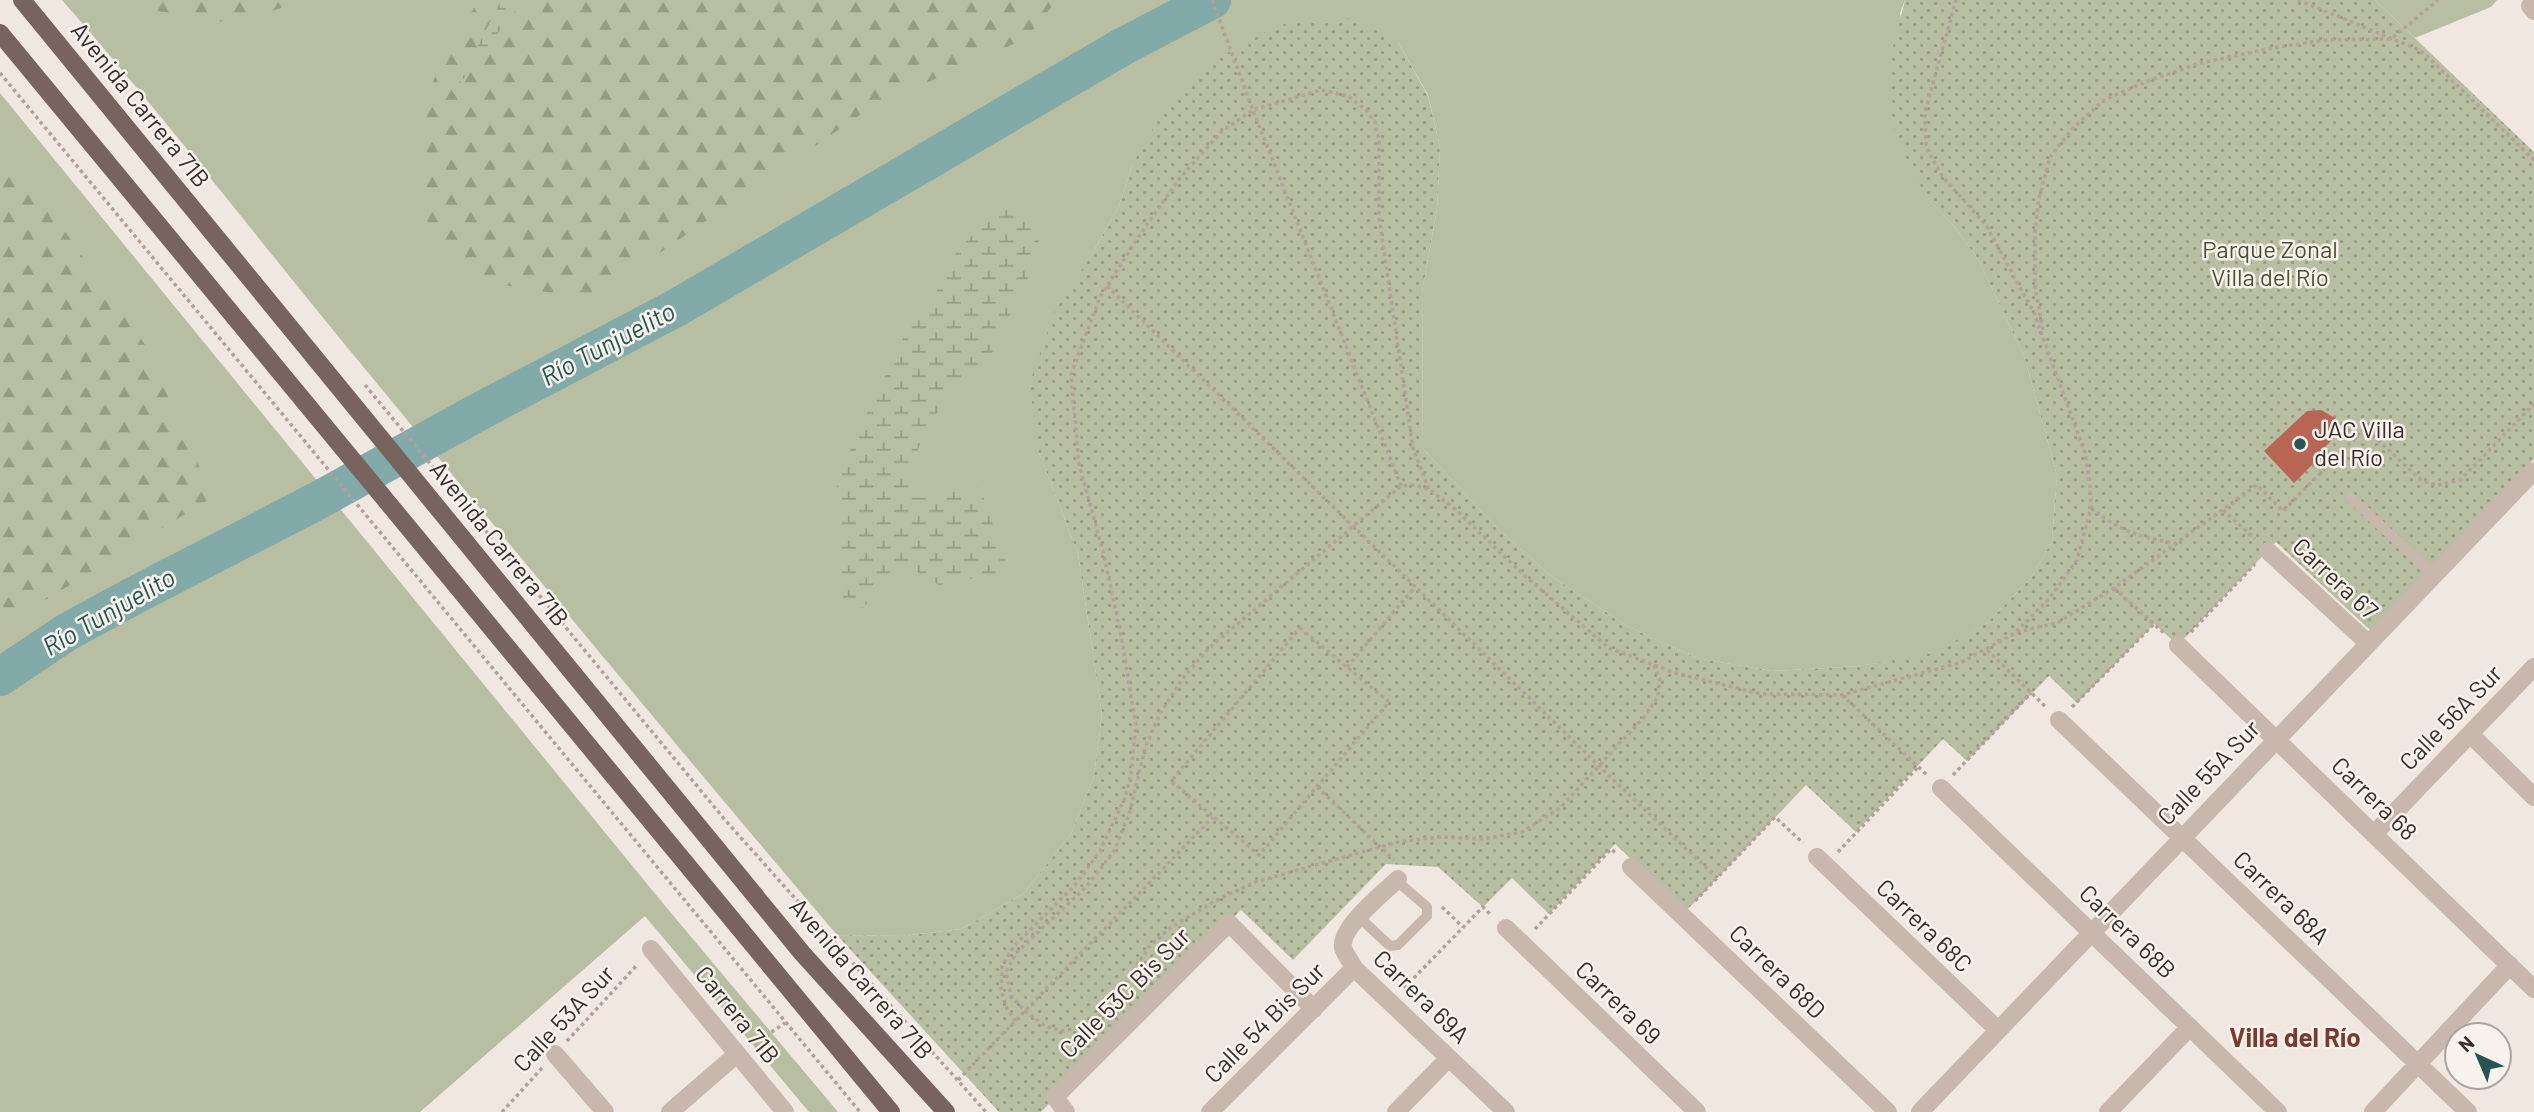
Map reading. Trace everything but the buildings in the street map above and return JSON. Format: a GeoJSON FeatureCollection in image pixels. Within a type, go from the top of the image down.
{"type":"FeatureCollection","features":[{"type":"Feature","properties":{"kind":"main road","name":"Avenida Carrera 71B"},"geometry":{"type":"LineString","coordinates":[[22,0],[802,953],[946,1112]]}},
{"type":"Feature","properties":{"kind":"main road"},"geometry":{"type":"LineString","coordinates":[[0,33],[891,1112]]}},
{"type":"Feature","properties":{"kind":"street","name":"Calle 55A Sur"},"geometry":{"type":"LineString","coordinates":[[1920,1112],[2534,471]]}},
{"type":"Feature","properties":{"kind":"street","name":"Carrera 67"},"geometry":{"type":"LineString","coordinates":[[2268,551],[2368,643]]}},
{"type":"Feature","properties":{"kind":"street","name":"Carrera 68"},"geometry":{"type":"LineString","coordinates":[[2178,645],[2534,989]]}},
{"type":"Feature","properties":{"kind":"street","name":"Calle 56A Sur"},"geometry":{"type":"LineString","coordinates":[[2374,834],[2534,667]]}},
{"type":"Feature","properties":{"kind":"street","name":"Carrera 68A"},"geometry":{"type":"LineString","coordinates":[[2059,720],[2468,1112]]}},
{"type":"Feature","properties":{"kind":"street"},"geometry":{"type":"LineString","coordinates":[[2470,734],[2534,797]]}},
{"type":"Feature","properties":{"kind":"street","name":"Carrera 68B"},"geometry":{"type":"LineString","coordinates":[[1941,788],[2278,1112]]}},
{"type":"Feature","properties":{"kind":"street","name":"Carrera 68C"},"geometry":{"type":"LineString","coordinates":[[1821,861],[1998,1030]]}},
{"type":"Feature","properties":{"kind":"street","name":"Carrera 68D"},"geometry":{"type":"LineString","coordinates":[[1631,867],[1888,1112]]}},
{"type":"Feature","properties":{"kind":"street","name":"Carrera 69A"},"geometry":{"type":"LineString","coordinates":[[1398,875],[1345,934],[1343,947],[1354,968],[1506,1112]]}},
{"type":"Feature","properties":{"kind":"street","name":"Calle 53C Bis Sur"},"geometry":{"type":"LineString","coordinates":[[1066,1112],[1055,1097],[1229,923],[1314,1009]]}},
{"type":"Feature","properties":{"kind":"street","name":"Carrera 69"},"geometry":{"type":"LineString","coordinates":[[1506,928],[1697,1112]]}},
{"type":"Feature","properties":{"kind":"street","name":"Carrera 71B"},"geometry":{"type":"LineString","coordinates":[[651,949],[785,1112]]}},
{"type":"Feature","properties":{"kind":"street"},"geometry":{"type":"LineString","coordinates":[[2373,1112],[2510,965]]}},
{"type":"Feature","properties":{"kind":"street","name":"Calle 54 Bis Sur"},"geometry":{"type":"LineString","coordinates":[[1210,1112],[1354,968]]}},
{"type":"Feature","properties":{"kind":"street"},"geometry":{"type":"LineString","coordinates":[[2108,1112],[2190,1027]]}},
{"type":"Feature","properties":{"kind":"street"},"geometry":{"type":"LineString","coordinates":[[555,1054],[605,1112]]}},
{"type":"Feature","properties":{"kind":"street"},"geometry":{"type":"LineString","coordinates":[[670,1112],[737,1054]]}},
{"type":"Feature","properties":{"kind":"street"},"geometry":{"type":"LineString","coordinates":[[1396,1112],[1449,1058]]}},
{"type":"Feature","properties":{"kind":"lane"},"geometry":{"type":"LineString","coordinates":[[2351,498],[2434,575]]}},
{"type":"Feature","properties":{"kind":"lane"},"geometry":{"type":"LineString","coordinates":[[1359,917],[1390,946],[1398,946],[1429,912],[1398,875]]}},
{"type":"Feature","properties":{"kind":"path"},"geometry":{"type":"LineString","coordinates":[[1212,0],[1252,110],[1401,485]]}},
{"type":"Feature","properties":{"kind":"path"},"geometry":{"type":"LineString","coordinates":[[1654,665],[1660,680],[1657,698],[1644,716],[1560,808],[1522,832],[1484,839],[1441,837],[1380,847],[1255,882],[1215,901],[1170,928],[1148,948],[1113,1002],[1091,1024],[1065,1031],[1045,1026],[1011,996],[1006,972],[1016,953],[1087,886],[1114,851],[1132,803],[1146,748],[1161,712],[1183,678],[1209,648],[1401,485],[1415,485],[1430,491],[1454,508],[1525,576],[1609,648],[1654,665],[1675,673],[1762,694],[1842,695],[1962,662],[2015,633],[2049,600],[2077,560],[2091,508],[2085,453],[2034,313],[1986,225],[1942,176],[1926,148],[1924,112],[1956,0]]}},
{"type":"Feature","properties":{"kind":"path"},"geometry":{"type":"LineString","coordinates":[[2298,0],[2407,44],[2427,56],[2534,160]]}},
{"type":"Feature","properties":{"kind":"path"},"geometry":{"type":"LineString","coordinates":[[2046,343],[2035,287],[2035,232],[2039,198],[2050,158],[2073,128],[2104,100],[2150,80],[2201,63],[2325,40],[2391,39],[2438,0]]}},
{"type":"Feature","properties":{"kind":"path"},"geometry":{"type":"LineString","coordinates":[[0,73],[860,1112]]}},
{"type":"Feature","properties":{"kind":"path"},"geometry":{"type":"LineString","coordinates":[[1016,1021],[1006,1009],[1001,991],[1002,966],[1014,946],[1075,885],[1100,851],[1125,798],[1131,774],[1136,725],[1103,551],[1079,464],[1071,375],[1100,298],[1180,178],[1222,131],[1252,110],[1321,90],[1348,96],[1366,110],[1375,122],[1379,152],[1379,216],[1413,448],[1430,491]]}},
{"type":"Feature","properties":{"kind":"path"},"geometry":{"type":"LineString","coordinates":[[1107,286],[1717,878]]}},
{"type":"Feature","properties":{"kind":"path"},"geometry":{"type":"LineString","coordinates":[[364,384],[726,821],[986,1112]]}},
{"type":"Feature","properties":{"kind":"path"},"geometry":{"type":"LineString","coordinates":[[2015,633],[2057,623],[2114,588],[2257,485],[2283,511],[2365,428],[2422,481],[2438,485],[2460,481],[2534,404]]}},
{"type":"Feature","properties":{"kind":"path"},"geometry":{"type":"LineString","coordinates":[[2091,508],[2120,529],[2143,538],[2178,543]]}},
{"type":"Feature","properties":{"kind":"path"},"geometry":{"type":"LineString","coordinates":[[2114,588],[2178,645],[2268,551],[2224,510]]}},
{"type":"Feature","properties":{"kind":"path"},"geometry":{"type":"LineString","coordinates":[[1347,667],[1415,587]]}},
{"type":"Feature","properties":{"kind":"path"},"geometry":{"type":"LineString","coordinates":[[1987,650],[2059,720],[2154,624]]}},
{"type":"Feature","properties":{"kind":"path"},"geometry":{"type":"LineString","coordinates":[[1300,628],[1389,702],[1317,786],[1259,855],[1171,781],[1300,628]]}},
{"type":"Feature","properties":{"kind":"path"},"geometry":{"type":"LineString","coordinates":[[1842,695],[1941,788],[2031,694]]}},
{"type":"Feature","properties":{"kind":"path"},"geometry":{"type":"LineString","coordinates":[[1681,915],[1775,817],[1821,861],[1918,766]]}},
{"type":"Feature","properties":{"kind":"path"},"geometry":{"type":"LineString","coordinates":[[1317,786],[1380,847],[1398,875]]}},
{"type":"Feature","properties":{"kind":"path"},"geometry":{"type":"LineString","coordinates":[[958,1080],[1213,817]]}},
{"type":"Feature","properties":{"kind":"path"},"geometry":{"type":"LineString","coordinates":[[1521,943],[1611,849]]}},
{"type":"Feature","properties":{"kind":"path"},"geometry":{"type":"LineString","coordinates":[[1435,900],[1463,927]]}},
{"type":"Feature","properties":{"kind":"path"},"geometry":{"type":"LineString","coordinates":[[1390,1002],[1483,907]]}},
{"type":"Feature","properties":{"kind":"path","name":"Calle 53A Sur"},"geometry":{"type":"LineString","coordinates":[[502,1112],[651,949]]}},
{"type":"Feature","properties":{"kind":"path"},"geometry":{"type":"LineString","coordinates":[[737,1054],[785,1023]]}},
{"type":"Feature","properties":{"kind":"green space"},"geometry":{"type":"Polygon","coordinates":[[[62,0],[1905,0],[1900,13],[1929,200],[1954,226],[1978,259],[2024,356],[2057,475],[2052,542],[2030,579],[1987,623],[1933,654],[1859,666],[1772,671],[1696,658],[1627,626],[1551,576],[1497,528],[1423,449],[1422,292],[1437,209],[1440,147],[1428,95],[1398,42],[1132,165],[1119,206],[1089,259],[1037,447],[1078,554],[1102,714],[1094,776],[1071,834],[1023,894],[961,929],[903,936],[837,935],[521,558],[62,0]]]}},
{"type":"Feature","properties":{"kind":"green space"},"geometry":{"type":"Polygon","coordinates":[[[138,0],[302,0],[237,24],[145,9],[138,0]]]}},
{"type":"Feature","properties":{"kind":"green space"},"geometry":{"type":"Polygon","coordinates":[[[479,0],[1057,0],[1027,38],[870,108],[622,279],[588,295],[571,296],[485,282],[458,267],[438,245],[422,208],[420,148],[439,56],[457,35],[479,0]]]}},
{"type":"Feature","properties":{"kind":"green space"},"geometry":{"type":"Polygon","coordinates":[[[501,0],[528,0],[517,8],[457,87],[501,0]]]}},
{"type":"Feature","properties":{"kind":"green space","name":"Parque Zonal Villa del Río"},"geometry":{"type":"Polygon","coordinates":[[[1905,0],[2375,0],[2534,152],[2534,459],[2371,631],[2276,542],[2178,645],[2154,624],[2077,703],[2049,676],[1967,761],[1943,739],[1856,832],[1806,785],[1686,911],[1615,844],[1549,914],[1512,878],[1483,907],[1438,867],[1386,864],[1293,960],[1241,910],[1041,1112],[999,1112],[837,935],[903,936],[961,929],[1023,894],[1071,834],[1094,776],[1102,714],[1078,554],[1037,447],[1030,382],[1055,311],[1119,206],[1132,165],[1167,104],[1213,61],[1278,25],[1353,18],[1398,42],[1428,96],[1440,147],[1437,209],[1422,292],[1423,449],[1497,528],[1551,576],[1627,626],[1696,658],[1772,671],[1859,666],[1933,653],[1987,623],[2030,579],[2052,542],[2057,475],[2024,356],[1978,259],[1954,226],[1929,200],[1907,163],[1889,113],[1891,56],[1905,0]]]}},
{"type":"Feature","properties":{"kind":"green space"},"geometry":{"type":"Polygon","coordinates":[[[2375,0],[2497,0],[2491,7],[2415,38],[2375,0]]]}},
{"type":"Feature","properties":{"kind":"green space"},"geometry":{"type":"Polygon","coordinates":[[[0,93],[661,901],[838,1112],[809,1112],[645,916],[420,1112],[0,1112],[0,93]]]}},
{"type":"Feature","properties":{"kind":"green space"},"geometry":{"type":"Polygon","coordinates":[[[0,165],[44,202],[144,343],[213,497],[0,628],[0,165]]]}},
{"type":"Feature","properties":{"kind":"green space"},"geometry":{"type":"Polygon","coordinates":[[[1017,207],[1030,214],[1039,232],[1038,256],[990,357],[958,384],[929,424],[910,467],[917,498],[980,487],[1009,571],[939,585],[903,563],[881,579],[864,608],[846,608],[838,575],[840,505],[837,487],[842,462],[856,441],[879,384],[896,361],[906,329],[936,294],[943,268],[982,224],[998,212],[1017,207]]]}},
{"type":"Feature","properties":{"kind":"waterway","name":"Río Tunjuelito"},"geometry":{"type":"LineString","coordinates":[[0,677],[67,632],[676,308],[1122,47],[1212,0]]}},
{"type":"Feature","properties":{"kind":"place","name":"JAC Villa del Río"},"geometry":{"type":"Point","coordinates":[2300,444]}},
{"type":"Feature","properties":{"kind":"district","name":"Villa del Río"},"geometry":{"type":"Point","coordinates":[2295,1038]}}]}
